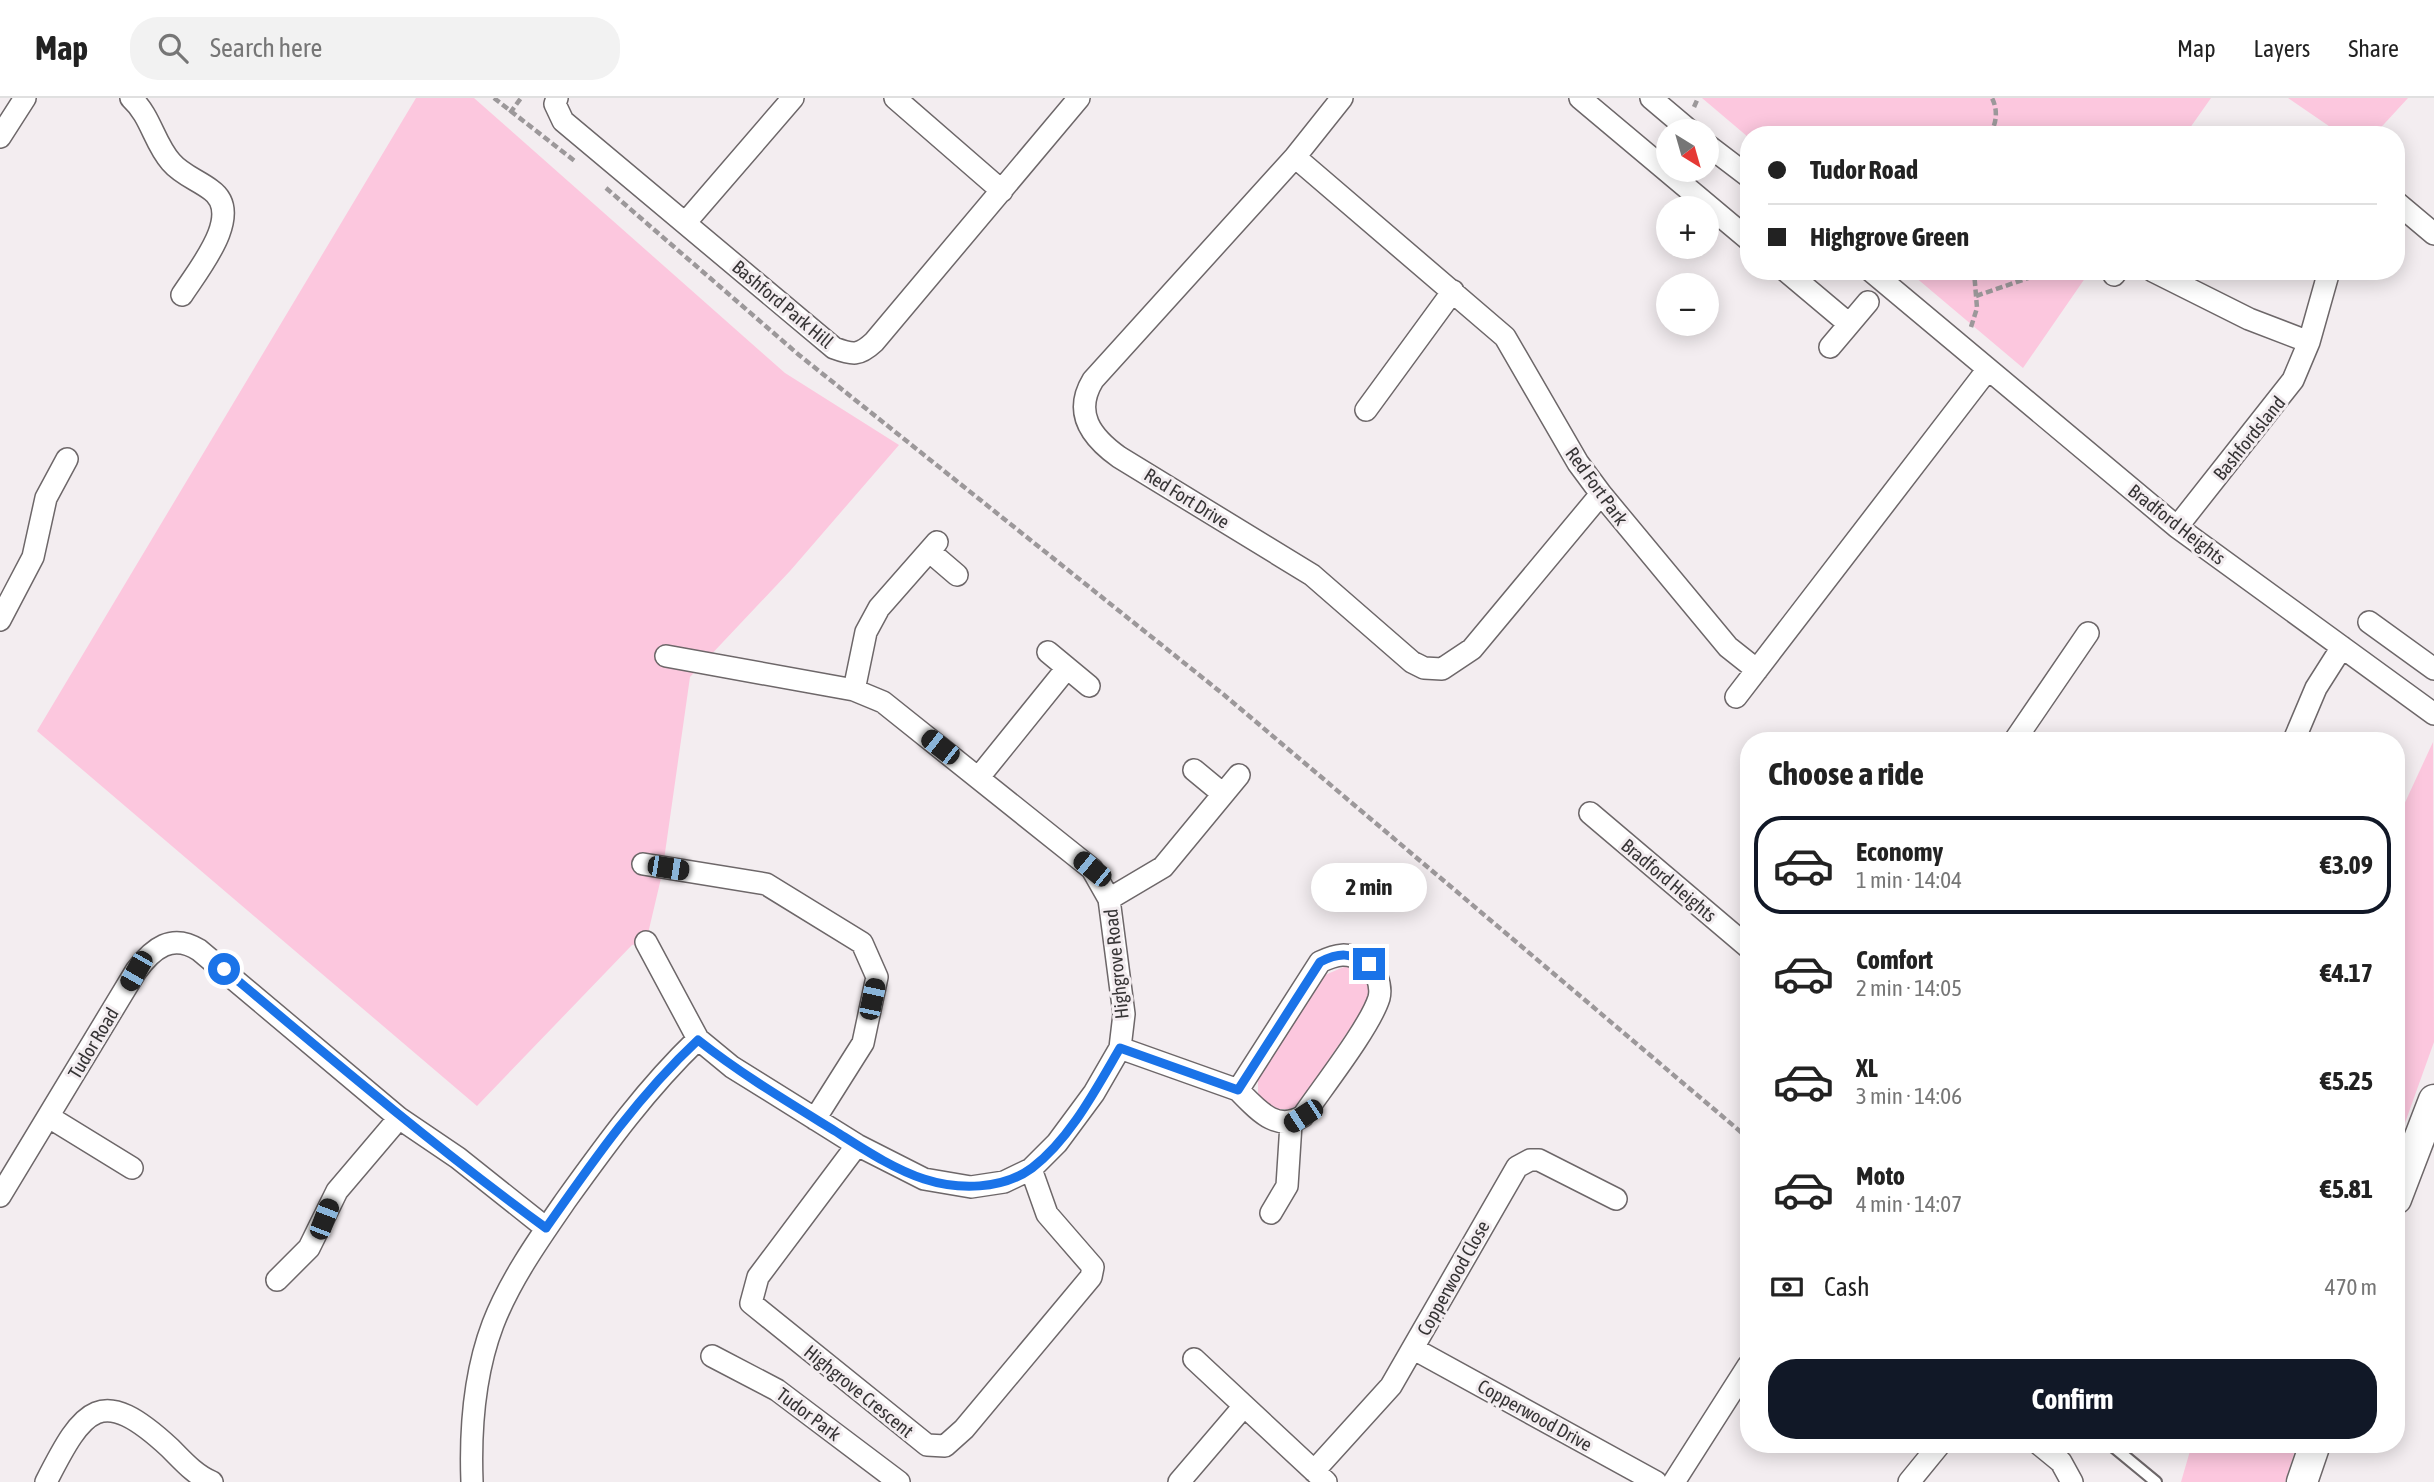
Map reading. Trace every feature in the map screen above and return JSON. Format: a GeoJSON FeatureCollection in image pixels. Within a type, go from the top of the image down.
{"type":"FeatureCollection","features":[{"type":"Feature","properties":{"kind":"main road"},"geometry":{"type":"LineString","coordinates":[[2405,1176],[2434,1100]]}},
{"type":"Feature","properties":{"kind":"main road"},"geometry":{"type":"LineString","coordinates":[[2302,1482],[2312,1453]]}},
{"type":"Feature","properties":{"kind":"street"},"geometry":{"type":"LineString","coordinates":[[0,137],[25,98]]}},
{"type":"Feature","properties":{"kind":"street"},"geometry":{"type":"LineString","coordinates":[[131,98],[147,118],[163,153],[173,165],[212,190],[224,206],[224,218],[216,239],[183,295]]}},
{"type":"Feature","properties":{"kind":"street","name":"Bashford Park Hill"},"geometry":{"type":"LineString","coordinates":[[557,98],[555,104],[564,121],[834,348],[854,355],[862,353],[874,342],[1079,98]]}},
{"type":"Feature","properties":{"kind":"street"},"geometry":{"type":"LineString","coordinates":[[686,222],[793,98]]}},
{"type":"Feature","properties":{"kind":"street"},"geometry":{"type":"LineString","coordinates":[[895,98],[1002,191]]}},
{"type":"Feature","properties":{"kind":"street","name":"Red Fort Drive"},"geometry":{"type":"LineString","coordinates":[[1342,98],[1295,157],[1093,380],[1086,391],[1083,407],[1087,424],[1095,436],[1119,457],[1312,575],[1412,662],[1433,670],[1450,666],[1472,649],[1601,494]]}},
{"type":"Feature","properties":{"kind":"street"},"geometry":{"type":"LineString","coordinates":[[1580,98],[1740,232]]}},
{"type":"Feature","properties":{"kind":"street"},"geometry":{"type":"LineString","coordinates":[[1651,98],[1676,119]]}},
{"type":"Feature","properties":{"kind":"street"},"geometry":{"type":"LineString","coordinates":[[1719,154],[1740,170]]}},
{"type":"Feature","properties":{"kind":"street","name":"Red Fort Park"},"geometry":{"type":"LineString","coordinates":[[1295,157],[1509,342],[1573,454],[1601,494],[1728,647],[1757,670]]}},
{"type":"Feature","properties":{"kind":"street"},"geometry":{"type":"LineString","coordinates":[[2405,210],[2434,234]]}},
{"type":"Feature","properties":{"kind":"street"},"geometry":{"type":"LineString","coordinates":[[1797,280],[1849,324]]}},
{"type":"Feature","properties":{"kind":"street","name":"Bradford Heights"},"geometry":{"type":"LineString","coordinates":[[1882,280],[2177,527],[2434,714]]}},
{"type":"Feature","properties":{"kind":"street"},"geometry":{"type":"LineString","coordinates":[[2171,280],[2249,319],[2309,342]]}},
{"type":"Feature","properties":{"kind":"street","name":"Bashfordsland"},"geometry":{"type":"LineString","coordinates":[[2177,527],[2286,391],[2309,342],[2326,280]]}},
{"type":"Feature","properties":{"kind":"street"},"geometry":{"type":"LineString","coordinates":[[1366,410],[1453,291]]}},
{"type":"Feature","properties":{"kind":"street"},"geometry":{"type":"LineString","coordinates":[[1830,347],[1868,302]]}},
{"type":"Feature","properties":{"kind":"street"},"geometry":{"type":"LineString","coordinates":[[1736,697],[1988,369]]}},
{"type":"Feature","properties":{"kind":"street"},"geometry":{"type":"LineString","coordinates":[[0,620],[33,557],[43,506],[67,459]]}},
{"type":"Feature","properties":{"kind":"street"},"geometry":{"type":"LineString","coordinates":[[855,690],[866,632],[879,608],[933,546],[957,575]]}},
{"type":"Feature","properties":{"kind":"street"},"geometry":{"type":"LineString","coordinates":[[2369,622],[2434,669]]}},
{"type":"Feature","properties":{"kind":"street"},"geometry":{"type":"LineString","coordinates":[[2020,732],[2088,633]]}},
{"type":"Feature","properties":{"kind":"street"},"geometry":{"type":"LineString","coordinates":[[2297,732],[2316,688],[2342,647]]}},
{"type":"Feature","properties":{"kind":"street"},"geometry":{"type":"LineString","coordinates":[[1048,652],[1089,686]]}},
{"type":"Feature","properties":{"kind":"street","name":"Highgrove Road"},"geometry":{"type":"LineString","coordinates":[[666,656],[855,690],[883,702],[979,777],[1092,869],[1109,898],[1124,1014],[1120,1048],[1094,1093],[1057,1143],[1031,1169],[1004,1182],[971,1187],[924,1179],[857,1144],[732,1067],[698,1040]]}},
{"type":"Feature","properties":{"kind":"street"},"geometry":{"type":"LineString","coordinates":[[979,777],[1067,668]]}},
{"type":"Feature","properties":{"kind":"street"},"geometry":{"type":"LineString","coordinates":[[1194,770],[1223,794]]}},
{"type":"Feature","properties":{"kind":"street","name":"Highgrove Road"},"geometry":{"type":"LineString","coordinates":[[1109,898],[1163,867],[1239,775]]}},
{"type":"Feature","properties":{"kind":"street","name":"Bradford Heights"},"geometry":{"type":"LineString","coordinates":[[1590,813],[1740,940]]}},
{"type":"Feature","properties":{"kind":"street"},"geometry":{"type":"LineString","coordinates":[[643,864],[766,884],[862,943],[877,977],[863,1043],[814,1119]]}},
{"type":"Feature","properties":{"kind":"street","name":"Tudor Road"},"geometry":{"type":"LineString","coordinates":[[0,1196],[136,971],[155,950],[164,944],[179,941],[199,950],[224,969],[399,1118],[458,1158],[546,1228]]}},
{"type":"Feature","properties":{"kind":"street"},"geometry":{"type":"LineString","coordinates":[[472,1482],[474,1410],[492,1327],[502,1301],[546,1228],[620,1124],[664,1072],[698,1040],[646,942]]}},
{"type":"Feature","properties":{"kind":"street"},"geometry":{"type":"LineString","coordinates":[[1120,1048],[1238,1090],[1278,1122],[1291,1124],[1303,1116],[1375,1008],[1380,984],[1369,964],[1352,954],[1336,954],[1320,962],[1238,1090]]}},
{"type":"Feature","properties":{"kind":"street"},"geometry":{"type":"LineString","coordinates":[[49,1117],[132,1168]]}},
{"type":"Feature","properties":{"kind":"street"},"geometry":{"type":"LineString","coordinates":[[277,1280],[309,1248],[337,1191],[399,1118]]}},
{"type":"Feature","properties":{"kind":"street"},"geometry":{"type":"LineString","coordinates":[[1272,1213],[1287,1186],[1291,1124]]}},
{"type":"Feature","properties":{"kind":"street","name":"Highgrove Crescent"},"geometry":{"type":"LineString","coordinates":[[857,1144],[758,1277],[751,1303],[927,1445],[945,1446],[964,1429],[1091,1277],[1093,1267],[1047,1214],[1031,1169]]}},
{"type":"Feature","properties":{"kind":"street","name":"Copperwood Close"},"geometry":{"type":"LineString","coordinates":[[1194,1359],[1320,1476],[1391,1386],[1510,1175],[1522,1163],[1530,1160],[1542,1161],[1616,1199]]}},
{"type":"Feature","properties":{"kind":"street","name":"Copperwood Drive"},"geometry":{"type":"LineString","coordinates":[[1414,1349],[1657,1482]]}},
{"type":"Feature","properties":{"kind":"street","name":"Tudor Park"},"geometry":{"type":"LineString","coordinates":[[712,1356],[777,1390],[899,1482]]}},
{"type":"Feature","properties":{"kind":"street"},"geometry":{"type":"LineString","coordinates":[[1674,1482],[1740,1379]]}},
{"type":"Feature","properties":{"kind":"street"},"geometry":{"type":"LineString","coordinates":[[1179,1482],[1244,1406]]}},
{"type":"Feature","properties":{"kind":"street"},"geometry":{"type":"LineString","coordinates":[[46,1482],[82,1424],[96,1412],[111,1409],[136,1421],[196,1473],[212,1482]]}},
{"type":"Feature","properties":{"kind":"street"},"geometry":{"type":"LineString","coordinates":[[1909,1482],[1933,1453]]}},
{"type":"Feature","properties":{"kind":"street"},"geometry":{"type":"LineString","coordinates":[[2050,1453],[2061,1462],[2072,1482]]}},
{"type":"Feature","properties":{"kind":"lane"},"geometry":{"type":"LineString","coordinates":[[2121,1453],[2156,1482]]}},
{"type":"Feature","properties":{"kind":"path"},"geometry":{"type":"LineString","coordinates":[[494,98],[580,166]]}},
{"type":"Feature","properties":{"kind":"path"},"geometry":{"type":"LineString","coordinates":[[510,113],[521,98]]}},
{"type":"Feature","properties":{"kind":"path"},"geometry":{"type":"LineString","coordinates":[[1992,98],[1997,108],[1994,126]]}},
{"type":"Feature","properties":{"kind":"path"},"geometry":{"type":"LineString","coordinates":[[601,184],[799,355],[1223,694],[1740,1131]]}},
{"type":"Feature","properties":{"kind":"path"},"geometry":{"type":"LineString","coordinates":[[1959,345],[1969,333],[1978,308],[1975,280]]}},
{"type":"Feature","properties":{"kind":"path"},"geometry":{"type":"LineString","coordinates":[[1976,296],[2023,280]]}},
{"type":"Feature","properties":{"kind":"shaded area"},"geometry":{"type":"Polygon","coordinates":[[[416,98],[474,98],[785,373],[899,445],[790,571],[690,677],[662,874],[646,942],[632,945],[477,1106],[37,731],[416,98]]]}},
{"type":"Feature","properties":{"kind":"shaded area"},"geometry":{"type":"Polygon","coordinates":[[[1702,98],[2211,98],[2191,126],[1740,126],[1740,130],[1702,98]]]}},
{"type":"Feature","properties":{"kind":"shaded area"},"geometry":{"type":"Polygon","coordinates":[[[2288,98],[2408,98],[2382,126],[2329,126],[2288,98]]]}},
{"type":"Feature","properties":{"kind":"shaded area"},"geometry":{"type":"Polygon","coordinates":[[[1919,280],[2084,280],[2023,368],[1919,280]]]}},
{"type":"Feature","properties":{"kind":"shaded area"},"geometry":{"type":"Polygon","coordinates":[[[2433,742],[2434,1042],[2405,1123],[2405,803],[2433,742]]]}},
{"type":"Feature","properties":{"kind":"shaded area"},"geometry":{"type":"Polygon","coordinates":[[[1346,966],[1366,978],[1370,993],[1367,1003],[1299,1104],[1291,1109],[1272,1109],[1258,1095],[1258,1076],[1325,975],[1346,966]]]}},
{"type":"Feature","properties":{"kind":"shaded area"},"geometry":{"type":"Polygon","coordinates":[[[2189,1453],[2294,1453],[2285,1482],[2181,1482],[2189,1453]]]}},
{"type":"Feature","properties":{"kind":"route"},"geometry":{"type":"LineString","coordinates":[[224,969],[399,1118],[458,1158],[484,1182],[546,1228],[620,1124],[664,1072],[698,1040],[732,1067],[881,1157],[924,1179],[971,1187],[1004,1182],[1031,1169],[1057,1143],[1094,1093],[1120,1048],[1238,1090],[1320,962],[1336,954],[1352,954],[1369,964]]}}]}
